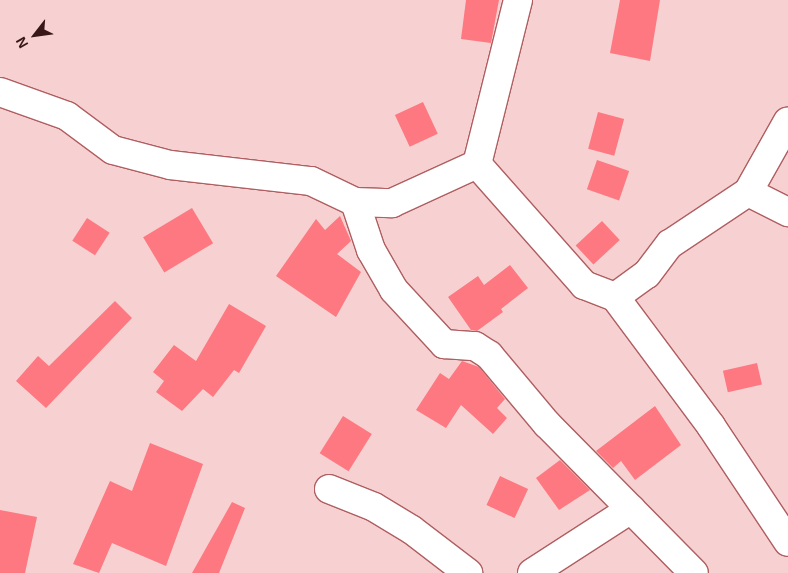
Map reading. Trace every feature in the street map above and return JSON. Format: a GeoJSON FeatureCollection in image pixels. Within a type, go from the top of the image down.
{"type":"FeatureCollection","features":[{"type":"Feature","properties":{"kind":"street"},"geometry":{"type":"LineString","coordinates":[[477,164],[518,0]]}},
{"type":"Feature","properties":{"kind":"street"},"geometry":{"type":"LineString","coordinates":[[0,92],[68,116],[113,150],[170,165],[311,182],[355,202],[392,203],[477,164]]}},
{"type":"Feature","properties":{"kind":"street"},"geometry":{"type":"LineString","coordinates":[[614,297],[647,274],[670,244],[748,192],[788,121]]}},
{"type":"Feature","properties":{"kind":"street"},"geometry":{"type":"LineString","coordinates":[[477,164],[584,285],[614,297],[711,426],[788,542]]}},
{"type":"Feature","properties":{"kind":"street"},"geometry":{"type":"LineString","coordinates":[[748,192],[788,212]]}},
{"type":"Feature","properties":{"kind":"street"},"geometry":{"type":"LineString","coordinates":[[355,202],[372,250],[394,290],[444,344],[475,346],[489,355],[547,424],[694,573]]}},
{"type":"Feature","properties":{"kind":"street"},"geometry":{"type":"LineString","coordinates":[[329,489],[374,507],[412,530],[468,573]]}},
{"type":"Feature","properties":{"kind":"street"},"geometry":{"type":"LineString","coordinates":[[532,573],[631,509]]}},
{"type":"Feature","properties":{"kind":"building"},"geometry":{"type":"Polygon","coordinates":[[[466,0],[499,0],[491,43],[461,39],[466,0]]]}},
{"type":"Feature","properties":{"kind":"building"},"geometry":{"type":"Polygon","coordinates":[[[620,0],[660,0],[650,61],[610,53],[620,0]]]}},
{"type":"Feature","properties":{"kind":"building"},"geometry":{"type":"Polygon","coordinates":[[[423,102],[438,134],[410,147],[395,115],[423,102]]]}},
{"type":"Feature","properties":{"kind":"building"},"geometry":{"type":"Polygon","coordinates":[[[598,112],[624,119],[614,156],[588,149],[598,112]]]}},
{"type":"Feature","properties":{"kind":"building"},"geometry":{"type":"Polygon","coordinates":[[[597,160],[629,171],[619,200],[587,189],[597,160]]]}},
{"type":"Feature","properties":{"kind":"building"},"geometry":{"type":"Polygon","coordinates":[[[192,208],[213,243],[164,273],[143,237],[192,208]]]}},
{"type":"Feature","properties":{"kind":"building"},"geometry":{"type":"Polygon","coordinates":[[[340,216],[351,241],[337,254],[361,272],[336,317],[276,276],[316,219],[325,230],[340,216]]]}},
{"type":"Feature","properties":{"kind":"building"},"geometry":{"type":"Polygon","coordinates":[[[87,218],[110,233],[95,255],[72,241],[87,218]]]}},
{"type":"Feature","properties":{"kind":"building"},"geometry":{"type":"Polygon","coordinates":[[[602,221],[620,240],[593,265],[576,246],[602,221]]]}},
{"type":"Feature","properties":{"kind":"building"},"geometry":{"type":"Polygon","coordinates":[[[510,265],[528,288],[501,309],[503,312],[477,331],[471,330],[448,297],[478,276],[484,285],[510,265]]]}},
{"type":"Feature","properties":{"kind":"building"},"geometry":{"type":"Polygon","coordinates":[[[115,301],[132,318],[46,408],[16,381],[38,356],[49,366],[115,301]]]}},
{"type":"Feature","properties":{"kind":"building"},"geometry":{"type":"Polygon","coordinates":[[[229,304],[266,326],[239,373],[234,370],[213,397],[203,389],[182,411],[156,392],[164,381],[153,372],[174,345],[196,361],[229,304]]]}},
{"type":"Feature","properties":{"kind":"building"},"geometry":{"type":"Polygon","coordinates":[[[462,361],[479,367],[505,399],[497,408],[507,418],[493,434],[461,405],[446,428],[416,410],[440,373],[449,379],[462,361]]]}},
{"type":"Feature","properties":{"kind":"building"},"geometry":{"type":"Polygon","coordinates":[[[757,363],[762,384],[728,392],[723,371],[757,363]]]}},
{"type":"Feature","properties":{"kind":"building"},"geometry":{"type":"Polygon","coordinates":[[[655,406],[681,445],[635,480],[621,461],[613,468],[596,451],[655,406]]]}},
{"type":"Feature","properties":{"kind":"building"},"geometry":{"type":"Polygon","coordinates":[[[343,416],[372,434],[349,471],[320,453],[343,416]]]}},
{"type":"Feature","properties":{"kind":"building"},"geometry":{"type":"Polygon","coordinates":[[[150,443],[203,464],[166,566],[112,543],[99,573],[73,564],[110,481],[132,491],[150,443]]]}},
{"type":"Feature","properties":{"kind":"building"},"geometry":{"type":"Polygon","coordinates":[[[560,460],[590,490],[559,510],[536,478],[560,460]]]}},
{"type":"Feature","properties":{"kind":"building"},"geometry":{"type":"Polygon","coordinates":[[[500,476],[528,489],[515,518],[486,505],[500,476]]]}},
{"type":"Feature","properties":{"kind":"building"},"geometry":{"type":"Polygon","coordinates":[[[232,502],[245,508],[219,573],[192,573],[232,502]]]}},
{"type":"Feature","properties":{"kind":"building"},"geometry":{"type":"Polygon","coordinates":[[[0,510],[37,517],[25,573],[0,573],[0,510]]]}}]}
